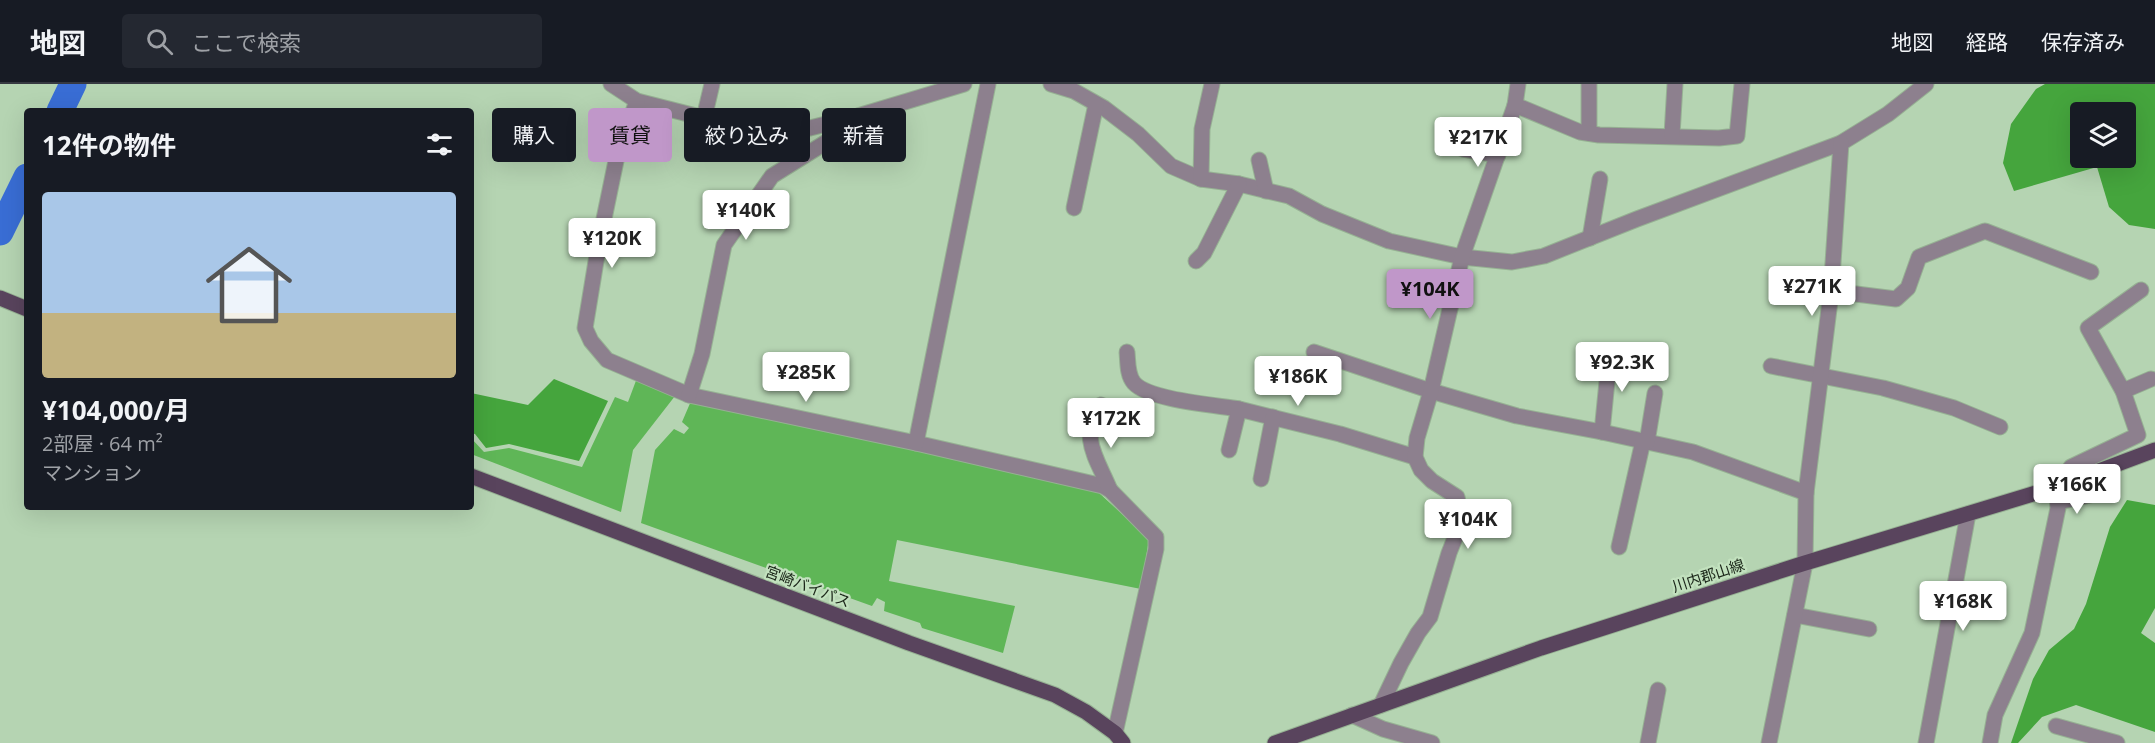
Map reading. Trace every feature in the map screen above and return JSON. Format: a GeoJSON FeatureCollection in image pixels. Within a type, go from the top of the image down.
{"type":"FeatureCollection","features":[{"type":"Feature","properties":{"kind":"main road"},"geometry":{"type":"LineString","coordinates":[[5,300],[24,308]]}},
{"type":"Feature","properties":{"kind":"main road","name":"川内郡山線"},"geometry":{"type":"LineString","coordinates":[[1275,743],[1540,648],[1805,563],[1968,514],[2057,494],[2155,450]]}},
{"type":"Feature","properties":{"kind":"main road","name":"宮崎バイパス"},"geometry":{"type":"LineString","coordinates":[[474,477],[909,643],[1055,695],[1086,712],[1119,738]]}},
{"type":"Feature","properties":{"kind":"street"},"geometry":{"type":"LineString","coordinates":[[611,84],[637,101],[684,113]]}},
{"type":"Feature","properties":{"kind":"street"},"geometry":{"type":"LineString","coordinates":[[706,108],[712,84]]}},
{"type":"Feature","properties":{"kind":"street"},"geometry":{"type":"LineString","coordinates":[[883,108],[963,84]]}},
{"type":"Feature","properties":{"kind":"street"},"geometry":{"type":"LineString","coordinates":[[916,443],[987,84]]}},
{"type":"Feature","properties":{"kind":"street"},"geometry":{"type":"LineString","coordinates":[[1051,84],[1074,91],[1096,104],[1137,134],[1171,166],[1201,179],[1239,184],[1289,196],[1322,214],[1389,241],[1462,257],[1512,262],[1544,256],[1841,143],[1888,114],[1926,84]]}},
{"type":"Feature","properties":{"kind":"street"},"geometry":{"type":"LineString","coordinates":[[1201,179],[1202,129],[1212,84]]}},
{"type":"Feature","properties":{"kind":"street"},"geometry":{"type":"LineString","coordinates":[[1381,705],[1401,663],[1430,617],[1449,553],[1462,520],[1457,497],[1432,481],[1421,470],[1415,457],[1417,438],[1431,391],[1462,257],[1515,105],[1518,84]]}},
{"type":"Feature","properties":{"kind":"street"},"geometry":{"type":"LineString","coordinates":[[1589,84],[1589,133]]}},
{"type":"Feature","properties":{"kind":"street"},"geometry":{"type":"LineString","coordinates":[[1672,135],[1675,84]]}},
{"type":"Feature","properties":{"kind":"street"},"geometry":{"type":"LineString","coordinates":[[1515,105],[1580,132],[1719,138],[1737,136],[1742,84]]}},
{"type":"Feature","properties":{"kind":"street"},"geometry":{"type":"LineString","coordinates":[[637,101],[617,156],[599,243],[585,328],[591,341],[607,360],[689,395],[916,443],[1103,486],[1110,490],[1156,537],[1156,549],[1119,738]]}},
{"type":"Feature","properties":{"kind":"street"},"geometry":{"type":"LineString","coordinates":[[1074,208],[1096,104]]}},
{"type":"Feature","properties":{"kind":"street"},"geometry":{"type":"LineString","coordinates":[[1768,743],[1805,563],[1806,493],[1831,293],[1841,143]]}},
{"type":"Feature","properties":{"kind":"street"},"geometry":{"type":"LineString","coordinates":[[689,395],[702,354],[724,245],[772,176],[822,145]]}},
{"type":"Feature","properties":{"kind":"street"},"geometry":{"type":"LineString","coordinates":[[1463,149],[1498,155]]}},
{"type":"Feature","properties":{"kind":"street"},"geometry":{"type":"LineString","coordinates":[[1259,160],[1266,190]]}},
{"type":"Feature","properties":{"kind":"street"},"geometry":{"type":"LineString","coordinates":[[1590,238],[1600,179]]}},
{"type":"Feature","properties":{"kind":"street"},"geometry":{"type":"LineString","coordinates":[[1196,261],[1204,253],[1239,184]]}},
{"type":"Feature","properties":{"kind":"street"},"geometry":{"type":"LineString","coordinates":[[1831,293],[1896,300],[1908,288],[1919,257],[1985,231],[2091,272]]}},
{"type":"Feature","properties":{"kind":"street"},"geometry":{"type":"LineString","coordinates":[[1990,743],[1995,715],[2032,633],[2058,508],[2057,494],[2071,467],[2138,435],[2123,391],[2088,328],[2141,290]]}},
{"type":"Feature","properties":{"kind":"street"},"geometry":{"type":"LineString","coordinates":[[1602,432],[1610,351]]}},
{"type":"Feature","properties":{"kind":"street"},"geometry":{"type":"LineString","coordinates":[[1127,352],[1128,370],[1134,384],[1150,392],[1168,398],[1239,409],[1273,417],[1340,434],[1415,457]]}},
{"type":"Feature","properties":{"kind":"street"},"geometry":{"type":"LineString","coordinates":[[1314,352],[1431,391],[1517,416],[1602,432],[1692,453],[1806,493]]}},
{"type":"Feature","properties":{"kind":"street"},"geometry":{"type":"LineString","coordinates":[[1771,366],[1883,388],[1954,408],[2000,427]]}},
{"type":"Feature","properties":{"kind":"street"},"geometry":{"type":"LineString","coordinates":[[2123,391],[2151,379]]}},
{"type":"Feature","properties":{"kind":"street"},"geometry":{"type":"LineString","coordinates":[[1619,547],[1655,393]]}},
{"type":"Feature","properties":{"kind":"street"},"geometry":{"type":"LineString","coordinates":[[1101,405],[1092,418],[1090,444],[1110,490]]}},
{"type":"Feature","properties":{"kind":"street"},"geometry":{"type":"LineString","coordinates":[[1230,450],[1239,409]]}},
{"type":"Feature","properties":{"kind":"street"},"geometry":{"type":"LineString","coordinates":[[1261,479],[1273,417]]}},
{"type":"Feature","properties":{"kind":"street"},"geometry":{"type":"LineString","coordinates":[[2057,494],[2090,495]]}},
{"type":"Feature","properties":{"kind":"street"},"geometry":{"type":"LineString","coordinates":[[1926,743],[1968,514]]}},
{"type":"Feature","properties":{"kind":"street"},"geometry":{"type":"LineString","coordinates":[[1795,615],[1869,629]]}},
{"type":"Feature","properties":{"kind":"street"},"geometry":{"type":"LineString","coordinates":[[1648,743],[1658,690]]}},
{"type":"Feature","properties":{"kind":"street"},"geometry":{"type":"LineString","coordinates":[[1352,715],[1383,729],[1432,743]]}},
{"type":"Feature","properties":{"kind":"street"},"geometry":{"type":"LineString","coordinates":[[2056,726],[2117,743]]}},
{"type":"Feature","properties":{"kind":"green space"},"geometry":{"type":"Polygon","coordinates":[[[2045,84],[2155,84],[2155,229],[2129,225],[2109,207],[2097,168],[2136,168],[2136,102],[2070,102],[2070,168],[2094,168],[2014,191],[2003,163],[2011,124],[2036,89],[2045,84]]]}},
{"type":"Feature","properties":{"kind":"green space"},"geometry":{"type":"Polygon","coordinates":[[[637,378],[675,396],[633,450],[621,512],[474,455],[474,441],[484,452],[509,448],[582,467],[615,397],[628,402],[637,378]]]}},
{"type":"Feature","properties":{"kind":"green space"},"geometry":{"type":"Polygon","coordinates":[[[554,379],[608,401],[579,461],[509,444],[486,448],[474,434],[474,394],[528,405],[554,379]]]}},
{"type":"Feature","properties":{"kind":"green space"},"geometry":{"type":"Polygon","coordinates":[[[691,401],[1097,491],[1149,539],[1141,589],[897,540],[889,581],[1015,606],[1003,653],[922,628],[920,623],[884,611],[885,602],[877,598],[872,606],[641,523],[655,450],[674,429],[684,434],[689,428],[682,422],[691,401]]]}},
{"type":"Feature","properties":{"kind":"green space"},"geometry":{"type":"Polygon","coordinates":[[[2127,500],[2155,505],[2155,608],[2141,633],[2155,643],[2155,732],[2076,705],[2042,717],[2018,743],[2011,743],[2033,679],[2049,650],[2074,629],[2086,604],[2110,527],[2127,500]]]}},
{"type":"Feature","properties":{"kind":"waterway"},"geometry":{"type":"LineString","coordinates":[[61,108],[73,84]]}},
{"type":"Feature","properties":{"kind":"waterway"},"geometry":{"type":"LineString","coordinates":[[0,232],[24,183]]}}]}
